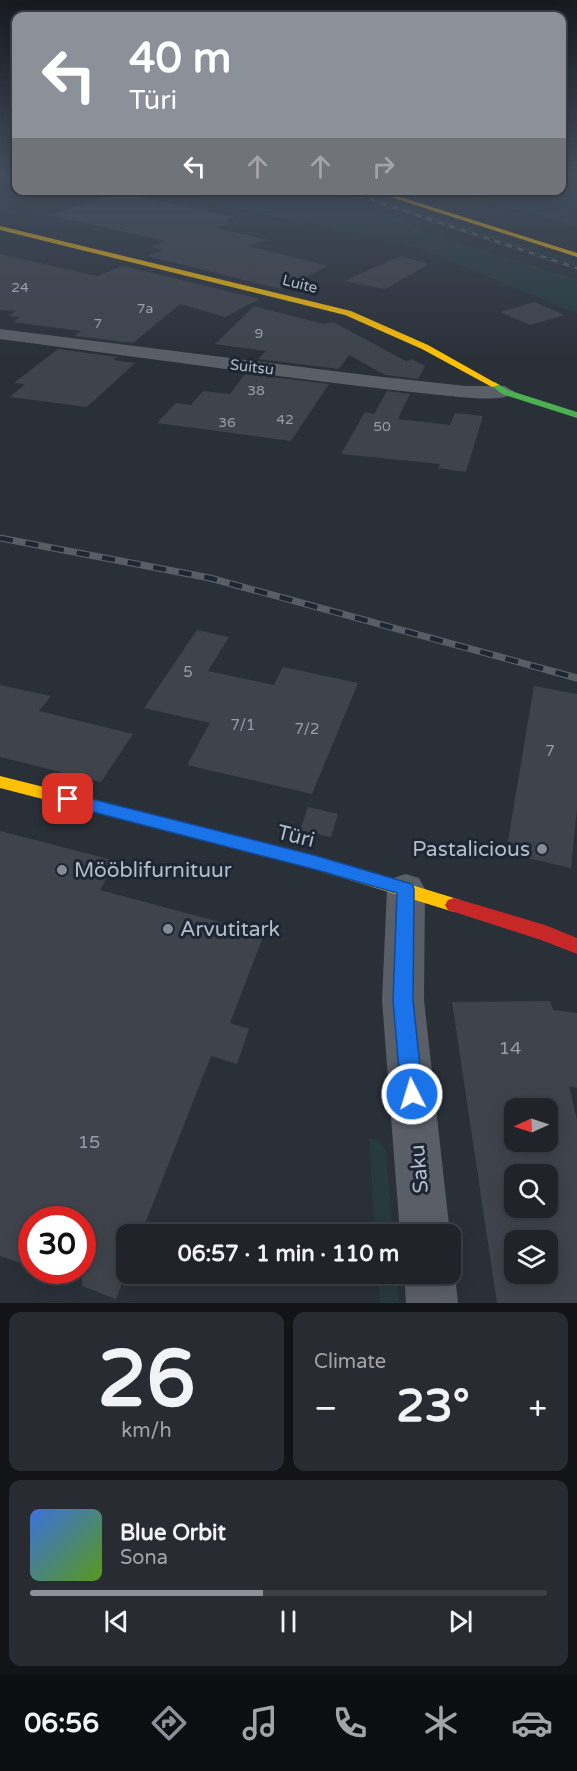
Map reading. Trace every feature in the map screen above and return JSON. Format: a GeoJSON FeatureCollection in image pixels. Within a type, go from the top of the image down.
{"type":"FeatureCollection","features":[{"type":"Feature","properties":{"kind":"main road","name":"Luite"},"geometry":{"type":"LineString","coordinates":[[32,236],[348,313],[435,352],[505,392],[577,414]]}},
{"type":"Feature","properties":{"kind":"main road"},"geometry":{"type":"LineString","coordinates":[[516,236],[577,255]]}},
{"type":"Feature","properties":{"kind":"main road"},"geometry":{"type":"LineString","coordinates":[[538,236],[577,248]]}},
{"type":"Feature","properties":{"kind":"main road","name":"Türi"},"geometry":{"type":"LineString","coordinates":[[0,782],[317,863],[406,889],[577,946]]}},
{"type":"Feature","properties":{"kind":"street","name":"Suitsu"},"geometry":{"type":"LineString","coordinates":[[0,334],[385,384],[466,392],[505,392]]}},
{"type":"Feature","properties":{"kind":"street","name":"Saku"},"geometry":{"type":"LineString","coordinates":[[406,889],[403,1000],[424,1224]]}},
{"type":"Feature","properties":{"kind":"street"},"geometry":{"type":"LineString","coordinates":[[430,1284],[432,1303]]}},
{"type":"Feature","properties":{"kind":"green space"},"geometry":{"type":"Polygon","coordinates":[[[362,236],[437,236],[577,279],[577,314],[419,248],[362,236]]]}},
{"type":"Feature","properties":{"kind":"green space"},"geometry":{"type":"Polygon","coordinates":[[[486,236],[497,236],[577,261],[577,265],[486,236]]]}},
{"type":"Feature","properties":{"kind":"green space"},"geometry":{"type":"Polygon","coordinates":[[[369,1138],[379,1141],[386,1151],[392,1224],[374,1224],[369,1138]]]}},
{"type":"Feature","properties":{"kind":"green space"},"geometry":{"type":"Polygon","coordinates":[[[379,1284],[397,1284],[399,1303],[380,1303],[379,1284]]]}},
{"type":"Feature","properties":{"kind":"building"},"geometry":{"type":"Polygon","coordinates":[[[143,236],[249,236],[267,240],[249,246],[328,266],[282,289],[147,256],[164,250],[151,247],[166,241],[143,236]]]}},
{"type":"Feature","properties":{"kind":"building"},"geometry":{"type":"Polygon","coordinates":[[[0,254],[97,276],[123,266],[260,299],[225,317],[180,304],[133,343],[74,336],[81,331],[13,322],[20,317],[9,316],[16,311],[0,310],[0,254]]]}},
{"type":"Feature","properties":{"kind":"building"},"geometry":{"type":"Polygon","coordinates":[[[401,256],[429,264],[385,289],[344,281],[401,256]]]}},
{"type":"Feature","properties":{"kind":"building"},"geometry":{"type":"Polygon","coordinates":[[[534,302],[565,315],[530,325],[500,312],[534,302]]]}},
{"type":"Feature","properties":{"kind":"building"},"geometry":{"type":"Polygon","coordinates":[[[254,306],[324,324],[333,322],[406,361],[412,359],[425,366],[418,379],[385,375],[349,355],[339,369],[258,359],[266,351],[215,344],[254,306]]]}},
{"type":"Feature","properties":{"kind":"building"},"geometry":{"type":"Polygon","coordinates":[[[58,349],[117,357],[113,360],[135,363],[87,407],[10,397],[25,384],[14,383],[58,349]]]}},
{"type":"Feature","properties":{"kind":"building"},"geometry":{"type":"Polygon","coordinates":[[[245,374],[329,384],[291,441],[157,423],[176,403],[191,405],[203,391],[230,394],[245,374]]]}},
{"type":"Feature","properties":{"kind":"building"},"geometry":{"type":"Polygon","coordinates":[[[387,391],[410,394],[398,419],[450,425],[455,413],[483,416],[466,472],[438,468],[440,464],[341,454],[365,412],[374,414],[387,391]]]}},
{"type":"Feature","properties":{"kind":"building"},"geometry":{"type":"Polygon","coordinates":[[[197,630],[229,637],[208,671],[274,685],[283,667],[358,683],[312,794],[187,765],[210,723],[144,708],[197,630]]]}},
{"type":"Feature","properties":{"kind":"building"},"geometry":{"type":"Polygon","coordinates":[[[0,685],[51,696],[39,711],[133,734],[101,782],[0,757],[0,685]]]}},
{"type":"Feature","properties":{"kind":"building"},"geometry":{"type":"Polygon","coordinates":[[[534,686],[577,694],[577,808],[571,868],[506,853],[534,686]]]}},
{"type":"Feature","properties":{"kind":"building"},"geometry":{"type":"Polygon","coordinates":[[[308,807],[338,814],[331,837],[300,830],[308,807]]]}},
{"type":"Feature","properties":{"kind":"building"},"geometry":{"type":"Polygon","coordinates":[[[0,831],[116,861],[100,890],[264,934],[230,1023],[249,1029],[237,1064],[211,1056],[145,1224],[116,1224],[116,1284],[122,1284],[116,1299],[82,1286],[82,1284],[96,1284],[96,1206],[18,1206],[18,1262],[0,1256],[0,831]]]}},
{"type":"Feature","properties":{"kind":"building"},"geometry":{"type":"Polygon","coordinates":[[[550,1001],[553,1010],[577,1013],[577,1088],[569,1086],[577,1120],[577,1303],[497,1303],[452,1002],[550,1001]]]}},
{"type":"Feature","properties":{"kind":"railway"},"geometry":{"type":"LineString","coordinates":[[480,236],[577,268]]}},
{"type":"Feature","properties":{"kind":"railway"},"geometry":{"type":"LineString","coordinates":[[0,538],[210,578],[577,678]]}},
{"type":"Feature","properties":{"kind":"traffic: fast"},"geometry":{"type":"LineString","coordinates":[[495,385],[505,392],[577,415]]}},
{"type":"Feature","properties":{"kind":"traffic: slow"},"geometry":{"type":"LineString","coordinates":[[32,236],[348,313],[425,347],[495,385]]}},
{"type":"Feature","properties":{"kind":"traffic: slow"},"geometry":{"type":"LineString","coordinates":[[516,236],[577,255]]}},
{"type":"Feature","properties":{"kind":"traffic: slow"},"geometry":{"type":"LineString","coordinates":[[0,782],[317,863],[454,905]]}},
{"type":"Feature","properties":{"kind":"traffic: jam"},"geometry":{"type":"LineString","coordinates":[[454,905],[545,933],[577,946]]}},
{"type":"Feature","properties":{"kind":"place","name":"Pastalicious"},"geometry":{"type":"Point","coordinates":[542,849]}},
{"type":"Feature","properties":{"kind":"place","name":"Mööblifurnituur"},"geometry":{"type":"Point","coordinates":[62,870]}},
{"type":"Feature","properties":{"kind":"place","name":"Arvutitark"},"geometry":{"type":"Point","coordinates":[168,929]}},
{"type":"Feature","properties":{"kind":"route"},"geometry":{"type":"LineString","coordinates":[[68,799],[317,863],[406,889],[403,1000],[412,1094]]}}]}
